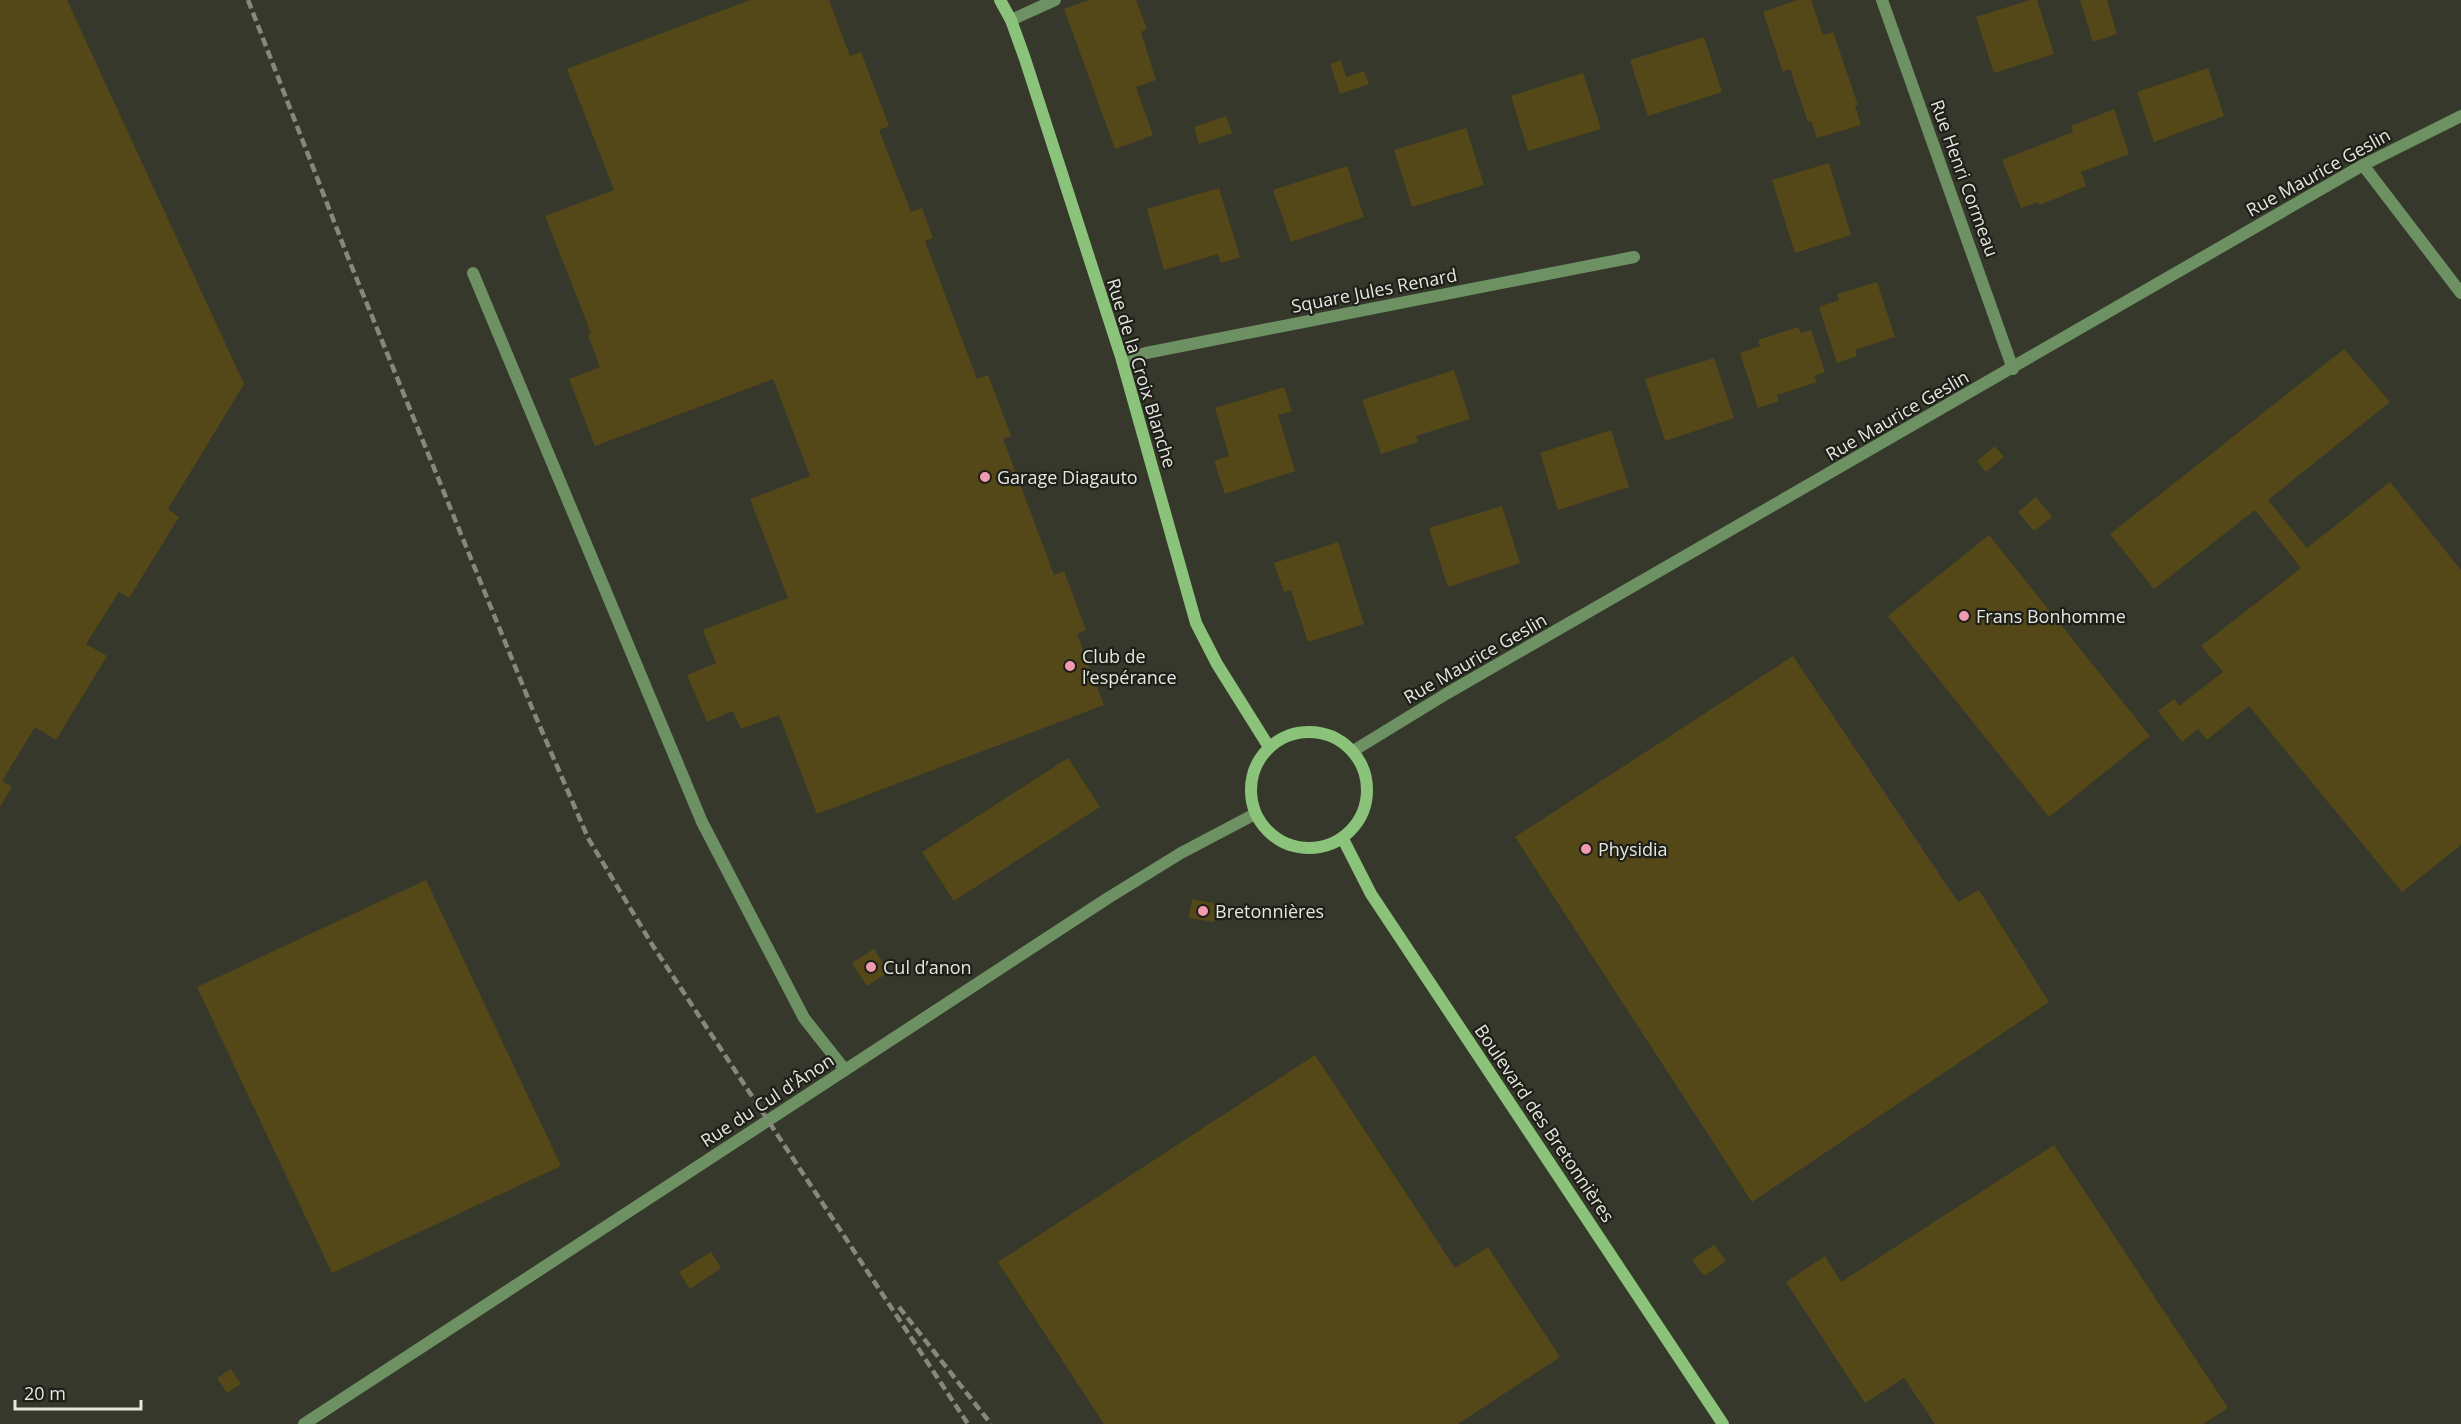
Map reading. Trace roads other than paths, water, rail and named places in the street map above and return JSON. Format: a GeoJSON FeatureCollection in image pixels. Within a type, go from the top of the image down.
{"type":"FeatureCollection","features":[{"type":"Feature","properties":{"kind":"street","name":"Rue de la Croix Blanche"},"geometry":{"type":"LineString","coordinates":[[1000,0],[1011,20],[1122,360],[1196,623],[1217,664],[1269,747]]}},
{"type":"Feature","properties":{"kind":"street"},"geometry":{"type":"LineString","coordinates":[[1011,20],[1055,0]]}},
{"type":"Feature","properties":{"kind":"street","name":"Rue Henri Cormeau"},"geometry":{"type":"LineString","coordinates":[[1882,0],[2013,369]]}},
{"type":"Feature","properties":{"kind":"street","name":"Rue Maurice Geslin"},"geometry":{"type":"LineString","coordinates":[[1353,751],[1446,694],[2013,369],[2363,165],[2461,116]]}},
{"type":"Feature","properties":{"kind":"street"},"geometry":{"type":"LineString","coordinates":[[2363,165],[2461,292]]}},
{"type":"Feature","properties":{"kind":"street","name":"Square Jules Renard"},"geometry":{"type":"LineString","coordinates":[[1122,360],[1146,353],[1634,257]]}},
{"type":"Feature","properties":{"kind":"street"},"geometry":{"type":"LineString","coordinates":[[473,273],[702,822],[804,1018],[845,1070]]}},
{"type":"Feature","properties":{"kind":"street"},"geometry":{"type":"LineString","coordinates":[[1301,732],[1322,733],[1340,740],[1353,751],[1364,769],[1368,796],[1366,808],[1356,826],[1343,839],[1324,848],[1299,848],[1283,843],[1267,831],[1255,814],[1250,785],[1257,763],[1269,747],[1281,738],[1301,732]]}},
{"type":"Feature","properties":{"kind":"street","name":"Rue du Cul d'Ânon"},"geometry":{"type":"LineString","coordinates":[[304,1424],[1117,893],[1181,853],[1255,814]]}},
{"type":"Feature","properties":{"kind":"street","name":"Boulevard des Bretonnières"},"geometry":{"type":"LineString","coordinates":[[1343,839],[1371,894],[1723,1424]]}},
{"type":"Feature","properties":{"kind":"railway"},"geometry":{"type":"LineString","coordinates":[[248,0],[349,260],[532,708],[588,838],[653,946],[968,1424]]}},
{"type":"Feature","properties":{"kind":"railway"},"geometry":{"type":"LineString","coordinates":[[899,1307],[991,1424]]}},
{"type":"Feature","properties":{"kind":"place","name":"Garage Diagauto"},"geometry":{"type":"Point","coordinates":[985,477]}},
{"type":"Feature","properties":{"kind":"place","name":"Frans Bonhomme"},"geometry":{"type":"Point","coordinates":[1964,616]}},
{"type":"Feature","properties":{"kind":"place","name":"Club de l’espérance"},"geometry":{"type":"Point","coordinates":[1070,666]}},
{"type":"Feature","properties":{"kind":"place","name":"Physidia"},"geometry":{"type":"Point","coordinates":[1586,849]}},
{"type":"Feature","properties":{"kind":"place","name":"Bretonnières"},"geometry":{"type":"Point","coordinates":[1203,911]}},
{"type":"Feature","properties":{"kind":"place","name":"Cul d’anon"},"geometry":{"type":"Point","coordinates":[871,967]}}]}
